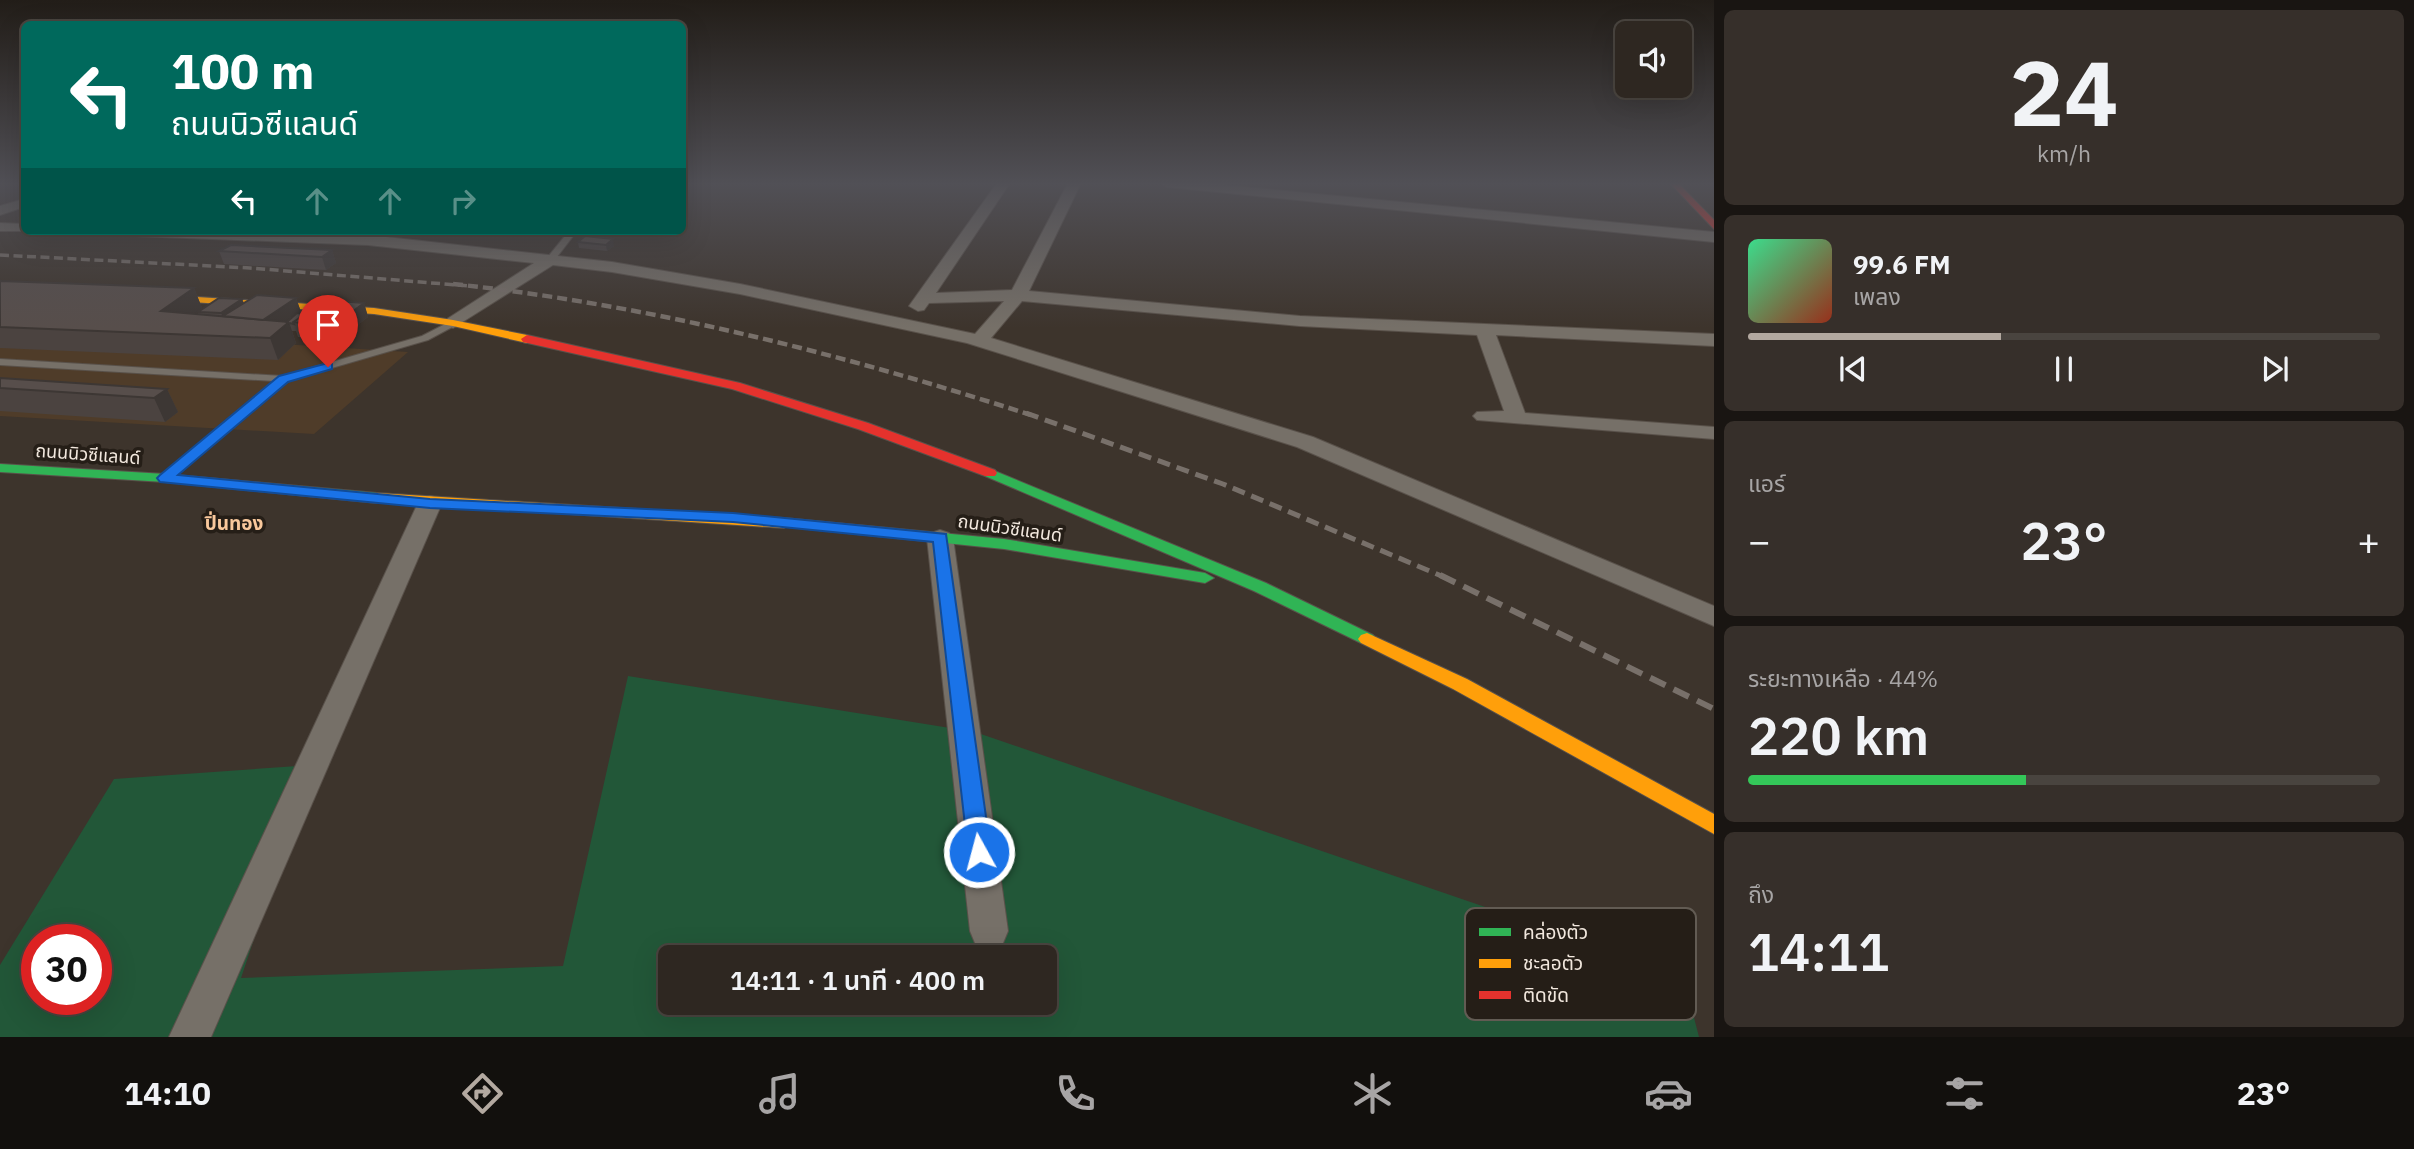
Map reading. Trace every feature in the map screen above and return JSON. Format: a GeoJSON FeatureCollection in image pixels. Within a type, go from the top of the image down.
{"type":"FeatureCollection","features":[{"type":"Feature","properties":{"kind":"street"},"geometry":{"type":"LineString","coordinates":[[903,323],[925,298],[970,231]]}},
{"type":"Feature","properties":{"kind":"street"},"geometry":{"type":"LineString","coordinates":[[979,341],[1018,295],[1050,231]]}},
{"type":"Feature","properties":{"kind":"street"},"geometry":{"type":"LineString","coordinates":[[1657,231],[1714,237]]}},
{"type":"Feature","properties":{"kind":"street"},"geometry":{"type":"LineString","coordinates":[[373,235],[671,275],[979,341],[1305,442],[1714,617]]}},
{"type":"Feature","properties":{"kind":"street"},"geometry":{"type":"LineString","coordinates":[[453,323],[550,260]]}},
{"type":"Feature","properties":{"kind":"street"},"geometry":{"type":"LineString","coordinates":[[925,298],[1018,295],[1300,321],[1714,340]]}},
{"type":"Feature","properties":{"kind":"street"},"geometry":{"type":"LineString","coordinates":[[137,297],[374,311],[453,323],[735,386],[863,426],[1017,483],[1260,587],[1460,684],[1714,825]]}},
{"type":"Feature","properties":{"kind":"street"},"geometry":{"type":"LineString","coordinates":[[1485,331],[1517,419]]}},
{"type":"Feature","properties":{"kind":"street"},"geometry":{"type":"LineString","coordinates":[[1484,416],[1714,433]]}},
{"type":"Feature","properties":{"kind":"street","name":"ถนนนิวซีแลนด์"},"geometry":{"type":"LineString","coordinates":[[0,468],[165,478],[430,503],[733,518],[1004,544],[1260,587]]}},
{"type":"Feature","properties":{"kind":"street"},"geometry":{"type":"LineString","coordinates":[[190,1037],[430,503]]}},
{"type":"Feature","properties":{"kind":"street"},"geometry":{"type":"LineString","coordinates":[[940,538],[989,931]]}},
{"type":"Feature","properties":{"kind":"lane"},"geometry":{"type":"LineString","coordinates":[[550,260],[570,235]]}},
{"type":"Feature","properties":{"kind":"lane"},"geometry":{"type":"LineString","coordinates":[[0,362],[284,379],[425,338],[453,323]]}},
{"type":"Feature","properties":{"kind":"lane"},"geometry":{"type":"LineString","coordinates":[[165,478],[284,379]]}},
{"type":"Feature","properties":{"kind":"shaded area"},"geometry":{"type":"Polygon","coordinates":[[[0,326],[408,352],[314,434],[0,416],[0,326]]]}},
{"type":"Feature","properties":{"kind":"green space"},"geometry":{"type":"Polygon","coordinates":[[[628,676],[975,732],[1488,908],[1465,908],[1465,1020],[1695,1020],[1699,1037],[0,1037],[0,965],[21,931],[21,1015],[112,1015],[112,924],[25,924],[114,779],[312,765],[241,978],[563,966],[628,676]]]}},
{"type":"Feature","properties":{"kind":"building"},"geometry":{"type":"Polygon","coordinates":[[[585,236],[613,239],[606,245],[578,242],[585,236]]]}},
{"type":"Feature","properties":{"kind":"building"},"geometry":{"type":"Polygon","coordinates":[[[231,245],[332,250],[322,257],[219,251],[231,245]]]}},
{"type":"Feature","properties":{"kind":"building"},"geometry":{"type":"Polygon","coordinates":[[[0,281],[194,288],[161,311],[289,322],[270,338],[0,327],[0,281]]]}},
{"type":"Feature","properties":{"kind":"building"},"geometry":{"type":"Polygon","coordinates":[[[257,295],[296,298],[263,320],[223,316],[257,295]]]}},
{"type":"Feature","properties":{"kind":"building"},"geometry":{"type":"Polygon","coordinates":[[[219,298],[242,299],[221,313],[198,312],[219,298]]]}},
{"type":"Feature","properties":{"kind":"building"},"geometry":{"type":"Polygon","coordinates":[[[326,300],[364,303],[333,326],[293,322],[326,300]]]}},
{"type":"Feature","properties":{"kind":"building"},"geometry":{"type":"Polygon","coordinates":[[[297,313],[306,314],[293,322],[294,324],[287,322],[297,313]]]}},
{"type":"Feature","properties":{"kind":"building"},"geometry":{"type":"Polygon","coordinates":[[[0,378],[167,389],[154,398],[0,388],[0,378]]]}},
{"type":"Feature","properties":{"kind":"railway"},"geometry":{"type":"LineString","coordinates":[[0,255],[250,268],[469,286]]}},
{"type":"Feature","properties":{"kind":"railway"},"geometry":{"type":"LineString","coordinates":[[453,284],[600,305],[745,334],[889,372],[1031,415]]}},
{"type":"Feature","properties":{"kind":"railway"},"geometry":{"type":"LineString","coordinates":[[1026,413],[1223,484],[1444,577]]}},
{"type":"Feature","properties":{"kind":"railway"},"geometry":{"type":"LineString","coordinates":[[1440,575],[1714,709]]}},
{"type":"Feature","properties":{"kind":"traffic: fast"},"geometry":{"type":"LineString","coordinates":[[0,468],[165,478],[377,498]]}},
{"type":"Feature","properties":{"kind":"traffic: fast"},"geometry":{"type":"LineString","coordinates":[[990,473],[1260,587],[1367,639]]}},
{"type":"Feature","properties":{"kind":"traffic: fast"},"geometry":{"type":"LineString","coordinates":[[784,523],[1004,544],[1205,578]]}},
{"type":"Feature","properties":{"kind":"traffic: slow"},"geometry":{"type":"LineString","coordinates":[[150,297],[374,311],[453,323],[527,339]]}},
{"type":"Feature","properties":{"kind":"traffic: slow"},"geometry":{"type":"LineString","coordinates":[[377,498],[784,523]]}},
{"type":"Feature","properties":{"kind":"traffic: slow"},"geometry":{"type":"LineString","coordinates":[[1367,639],[1460,684],[1714,825]]}},
{"type":"Feature","properties":{"kind":"traffic: jam"},"geometry":{"type":"LineString","coordinates":[[527,339],[735,386],[863,426],[990,473]]}},
{"type":"Feature","properties":{"kind":"district","name":"ปิ่นทอง"},"geometry":{"type":"Point","coordinates":[234,523]}},
{"type":"Feature","properties":{"kind":"route"},"geometry":{"type":"LineString","coordinates":[[328,367],[284,379],[165,478],[430,503],[733,518],[940,538],[979,852]]}}]}
